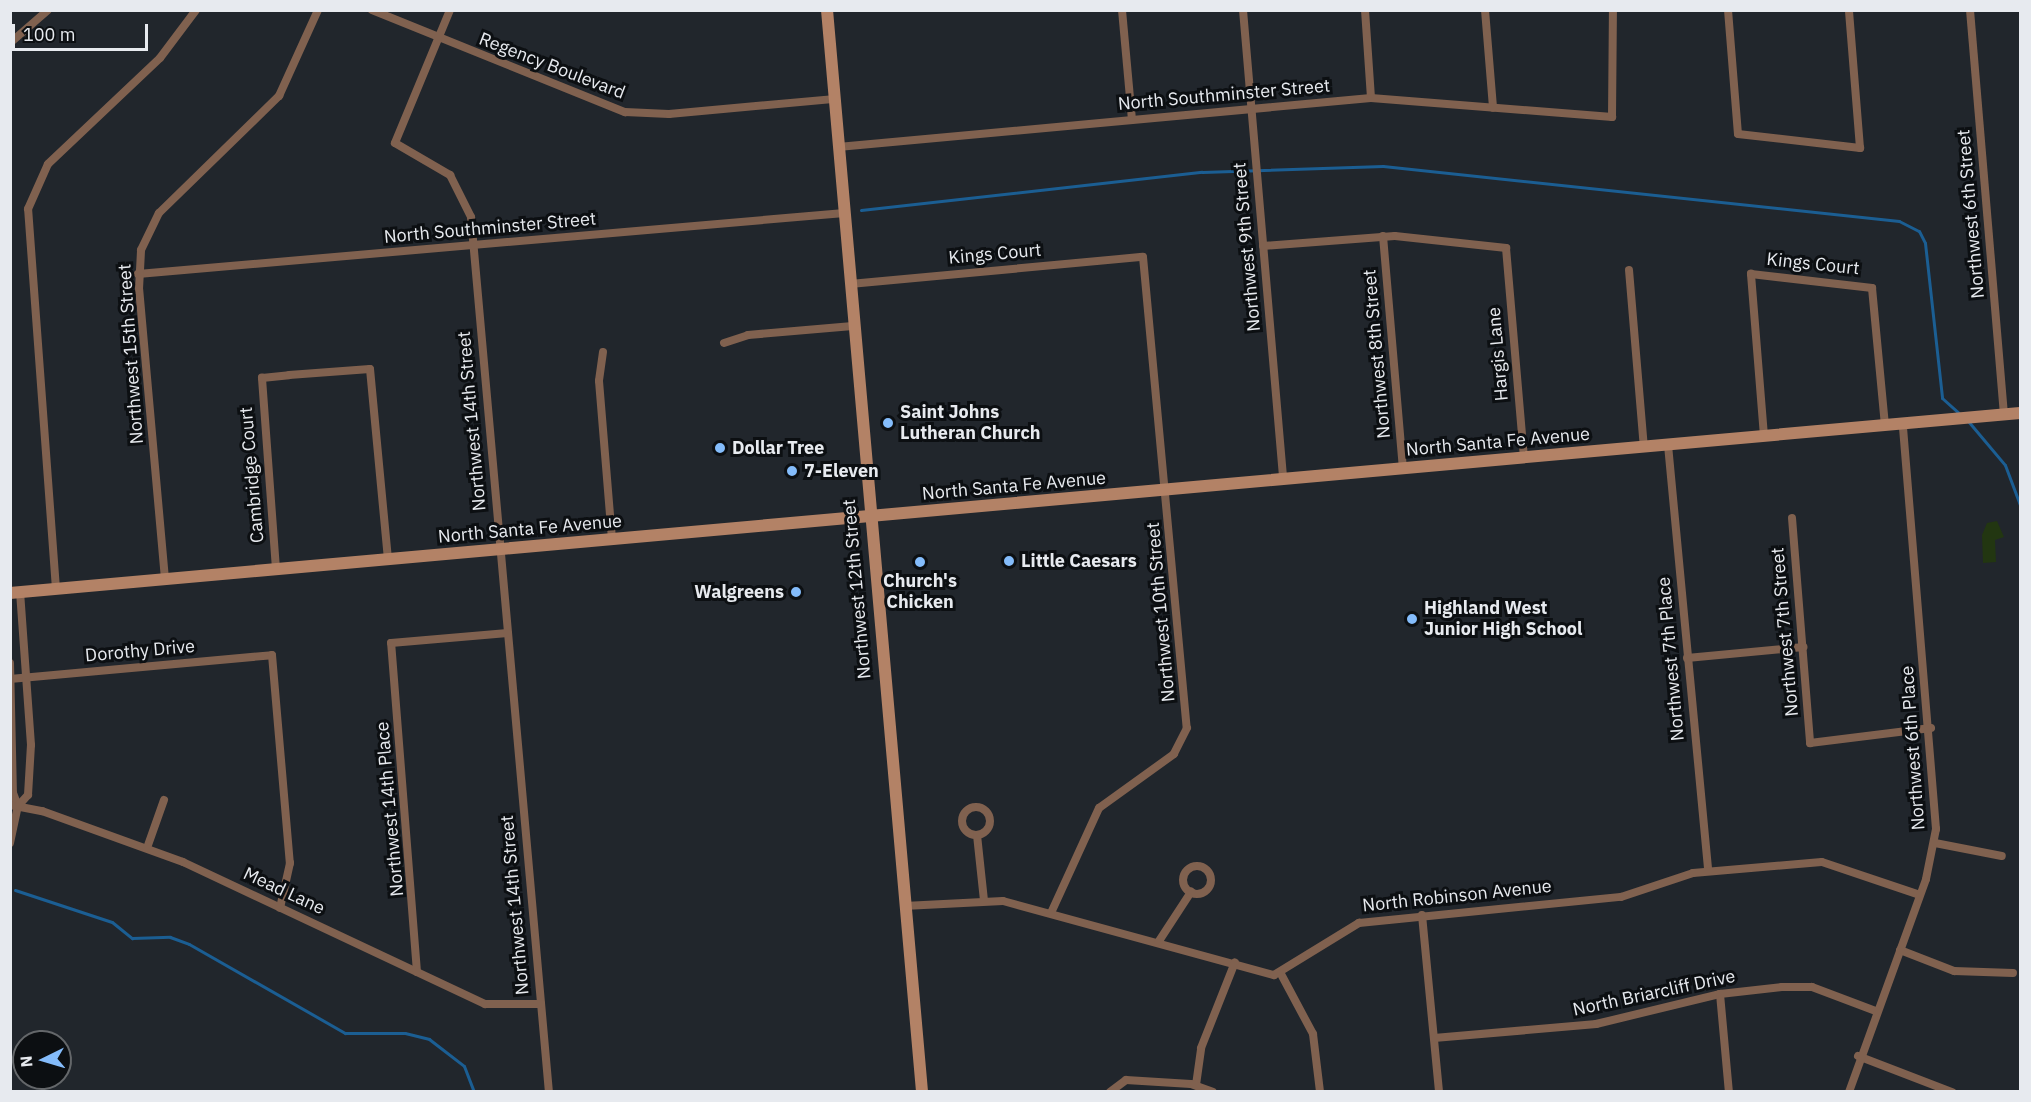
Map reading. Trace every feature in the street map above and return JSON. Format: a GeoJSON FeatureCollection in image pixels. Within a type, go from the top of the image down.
{"type":"FeatureCollection","features":[{"type":"Feature","properties":{"kind":"main road","name":"Northwest 12th Street"},"geometry":{"type":"LineString","coordinates":[[827,10],[869,518],[922,1092]]}},
{"type":"Feature","properties":{"kind":"main road","name":"North Santa Fe Avenue"},"geometry":{"type":"LineString","coordinates":[[15,593],[2020,413]]}},
{"type":"Feature","properties":{"kind":"street"},"geometry":{"type":"LineString","coordinates":[[10,43],[48,10]]}},
{"type":"Feature","properties":{"kind":"street"},"geometry":{"type":"LineString","coordinates":[[56,589],[28,209],[48,164],[160,58],[196,10]]}},
{"type":"Feature","properties":{"kind":"street","name":"Northwest 15th Street"},"geometry":{"type":"LineString","coordinates":[[165,579],[138,274],[146,236],[159,213],[279,96],[318,10]]}},
{"type":"Feature","properties":{"kind":"street","name":"Regency Boulevard"},"geometry":{"type":"LineString","coordinates":[[372,10],[625,112],[669,114],[835,99]]}},
{"type":"Feature","properties":{"kind":"street","name":"Northwest 14th Street"},"geometry":{"type":"LineString","coordinates":[[450,10],[395,143],[435,163],[457,183],[471,217],[549,1092]]}},
{"type":"Feature","properties":{"kind":"street"},"geometry":{"type":"LineString","coordinates":[[1122,10],[1132,120]]}},
{"type":"Feature","properties":{"kind":"street","name":"Northwest 9th Street"},"geometry":{"type":"LineString","coordinates":[[1243,10],[1283,480]]}},
{"type":"Feature","properties":{"kind":"street"},"geometry":{"type":"LineString","coordinates":[[1365,10],[1371,98]]}},
{"type":"Feature","properties":{"kind":"street"},"geometry":{"type":"LineString","coordinates":[[1485,10],[1493,108]]}},
{"type":"Feature","properties":{"kind":"street","name":"North Southminster Street"},"geometry":{"type":"LineString","coordinates":[[838,147],[1371,98],[1612,117],[1613,10]]}},
{"type":"Feature","properties":{"kind":"street"},"geometry":{"type":"LineString","coordinates":[[1728,10],[1738,134],[1860,148],[1849,10]]}},
{"type":"Feature","properties":{"kind":"street","name":"Northwest 6th Street"},"geometry":{"type":"LineString","coordinates":[[1970,10],[2004,414]]}},
{"type":"Feature","properties":{"kind":"street","name":"North Southminster Street"},"geometry":{"type":"LineString","coordinates":[[138,274],[844,213]]}},
{"type":"Feature","properties":{"kind":"street"},"geometry":{"type":"LineString","coordinates":[[1263,246],[1383,236]]}},
{"type":"Feature","properties":{"kind":"street","name":"Hargis Lane"},"geometry":{"type":"LineString","coordinates":[[1383,236],[1506,248],[1524,458]]}},
{"type":"Feature","properties":{"kind":"street","name":"Northwest 8th Street"},"geometry":{"type":"LineString","coordinates":[[1383,236],[1403,469]]}},
{"type":"Feature","properties":{"kind":"street","name":"Kings Court"},"geometry":{"type":"LineString","coordinates":[[850,284],[1143,257]]}},
{"type":"Feature","properties":{"kind":"street","name":"Northwest 10th Street"},"geometry":{"type":"LineString","coordinates":[[1051,913],[1099,808],[1174,754],[1186,735],[1143,257]]}},
{"type":"Feature","properties":{"kind":"street"},"geometry":{"type":"LineString","coordinates":[[1629,270],[1644,447]]}},
{"type":"Feature","properties":{"kind":"street","name":"Kings Court"},"geometry":{"type":"LineString","coordinates":[[1764,436],[1751,274],[1872,288],[1885,425]]}},
{"type":"Feature","properties":{"kind":"street"},"geometry":{"type":"LineString","coordinates":[[724,343],[748,335],[853,326]]}},
{"type":"Feature","properties":{"kind":"street"},"geometry":{"type":"LineString","coordinates":[[603,352],[599,381],[612,540]]}},
{"type":"Feature","properties":{"kind":"street","name":"Cambridge Court"},"geometry":{"type":"LineString","coordinates":[[276,569],[262,378],[370,369],[388,559]]}},
{"type":"Feature","properties":{"kind":"street","name":"Northwest 6th Place"},"geometry":{"type":"LineString","coordinates":[[1849,1092],[1858,1056],[1920,895],[1935,843],[1930,728],[1903,424]]}},
{"type":"Feature","properties":{"kind":"street","name":"Northwest 7th Place"},"geometry":{"type":"LineString","coordinates":[[1668,445],[1708,871]]}},
{"type":"Feature","properties":{"kind":"street","name":"Northwest 7th Street"},"geometry":{"type":"LineString","coordinates":[[1792,518],[1810,743],[1930,728]]}},
{"type":"Feature","properties":{"kind":"street"},"geometry":{"type":"LineString","coordinates":[[14,806],[28,795],[30,770],[27,678],[15,593]]}},
{"type":"Feature","properties":{"kind":"street","name":"Northwest 14th Place"},"geometry":{"type":"LineString","coordinates":[[417,972],[391,644],[508,633]]}},
{"type":"Feature","properties":{"kind":"street"},"geometry":{"type":"LineString","coordinates":[[1687,657],[1803,647]]}},
{"type":"Feature","properties":{"kind":"street","name":"Dorothy Drive"},"geometry":{"type":"LineString","coordinates":[[11,679],[272,655],[291,863],[280,908]]}},
{"type":"Feature","properties":{"kind":"street"},"geometry":{"type":"LineString","coordinates":[[10,663],[14,806],[10,843]]}},
{"type":"Feature","properties":{"kind":"street"},"geometry":{"type":"LineString","coordinates":[[147,848],[164,800]]}},
{"type":"Feature","properties":{"kind":"street","name":"Mead Lane"},"geometry":{"type":"LineString","coordinates":[[14,806],[147,848],[493,1006],[541,1004]]}},
{"type":"Feature","properties":{"kind":"street"},"geometry":{"type":"LineString","coordinates":[[977,835],[984,900]]}},
{"type":"Feature","properties":{"kind":"street"},"geometry":{"type":"LineString","coordinates":[[1935,843],[2002,856]]}},
{"type":"Feature","properties":{"kind":"street","name":"North Robinson Avenue"},"geometry":{"type":"LineString","coordinates":[[1281,974],[1351,926],[1422,915],[1621,897],[1708,871],[1832,863],[1920,895]]}},
{"type":"Feature","properties":{"kind":"street"},"geometry":{"type":"LineString","coordinates":[[1159,941],[1191,892]]}},
{"type":"Feature","properties":{"kind":"street"},"geometry":{"type":"LineString","coordinates":[[904,906],[984,900],[1051,913],[1281,974],[1313,1034],[1320,1092]]}},
{"type":"Feature","properties":{"kind":"street"},"geometry":{"type":"LineString","coordinates":[[1422,915],[1439,1092]]}},
{"type":"Feature","properties":{"kind":"street"},"geometry":{"type":"LineString","coordinates":[[1900,950],[1954,971],[2013,973]]}},
{"type":"Feature","properties":{"kind":"street"},"geometry":{"type":"LineString","coordinates":[[1196,1085],[1201,1048],[1235,962]]}},
{"type":"Feature","properties":{"kind":"street","name":"North Briarcliff Drive"},"geometry":{"type":"LineString","coordinates":[[1434,1038],[1596,1024],[1719,994],[1806,986],[1876,1011]]}},
{"type":"Feature","properties":{"kind":"street"},"geometry":{"type":"LineString","coordinates":[[1719,994],[1729,1092]]}},
{"type":"Feature","properties":{"kind":"street"},"geometry":{"type":"LineString","coordinates":[[1858,1056],[1952,1092]]}},
{"type":"Feature","properties":{"kind":"street"},"geometry":{"type":"LineString","coordinates":[[1110,1092],[1126,1080],[1196,1085],[1213,1092]]}},
{"type":"Feature","properties":{"kind":"green space"},"geometry":{"type":"Polygon","coordinates":[[[1997,521],[2004,537],[1995,540],[1996,562],[1983,563],[1982,535],[1987,523],[1997,521]]]}},
{"type":"Feature","properties":{"kind":"waterway"},"geometry":{"type":"LineString","coordinates":[[861,210],[1202,172],[1383,166],[1899,221],[1919,231],[1925,243],[1942,398],[1961,415]]}},
{"type":"Feature","properties":{"kind":"waterway"},"geometry":{"type":"LineString","coordinates":[[1968,421],[2005,465],[2020,505]]}},
{"type":"Feature","properties":{"kind":"waterway"},"geometry":{"type":"LineString","coordinates":[[15,890],[112,922],[132,938],[170,937],[189,944],[345,1033],[405,1033],[429,1039],[464,1066],[474,1092]]}},
{"type":"Feature","properties":{"kind":"place","name":"Saint Johns Lutheran Church"},"geometry":{"type":"Point","coordinates":[888,423]}},
{"type":"Feature","properties":{"kind":"place","name":"Dollar Tree"},"geometry":{"type":"Point","coordinates":[720,448]}},
{"type":"Feature","properties":{"kind":"place","name":"7-Eleven"},"geometry":{"type":"Point","coordinates":[792,471]}},
{"type":"Feature","properties":{"kind":"place","name":"Little Caesars"},"geometry":{"type":"Point","coordinates":[1009,561]}},
{"type":"Feature","properties":{"kind":"place","name":"Church's Chicken"},"geometry":{"type":"Point","coordinates":[920,562]}},
{"type":"Feature","properties":{"kind":"place","name":"Walgreens"},"geometry":{"type":"Point","coordinates":[796,592]}},
{"type":"Feature","properties":{"kind":"place","name":"Highland West Junior High School"},"geometry":{"type":"Point","coordinates":[1412,619]}}]}
